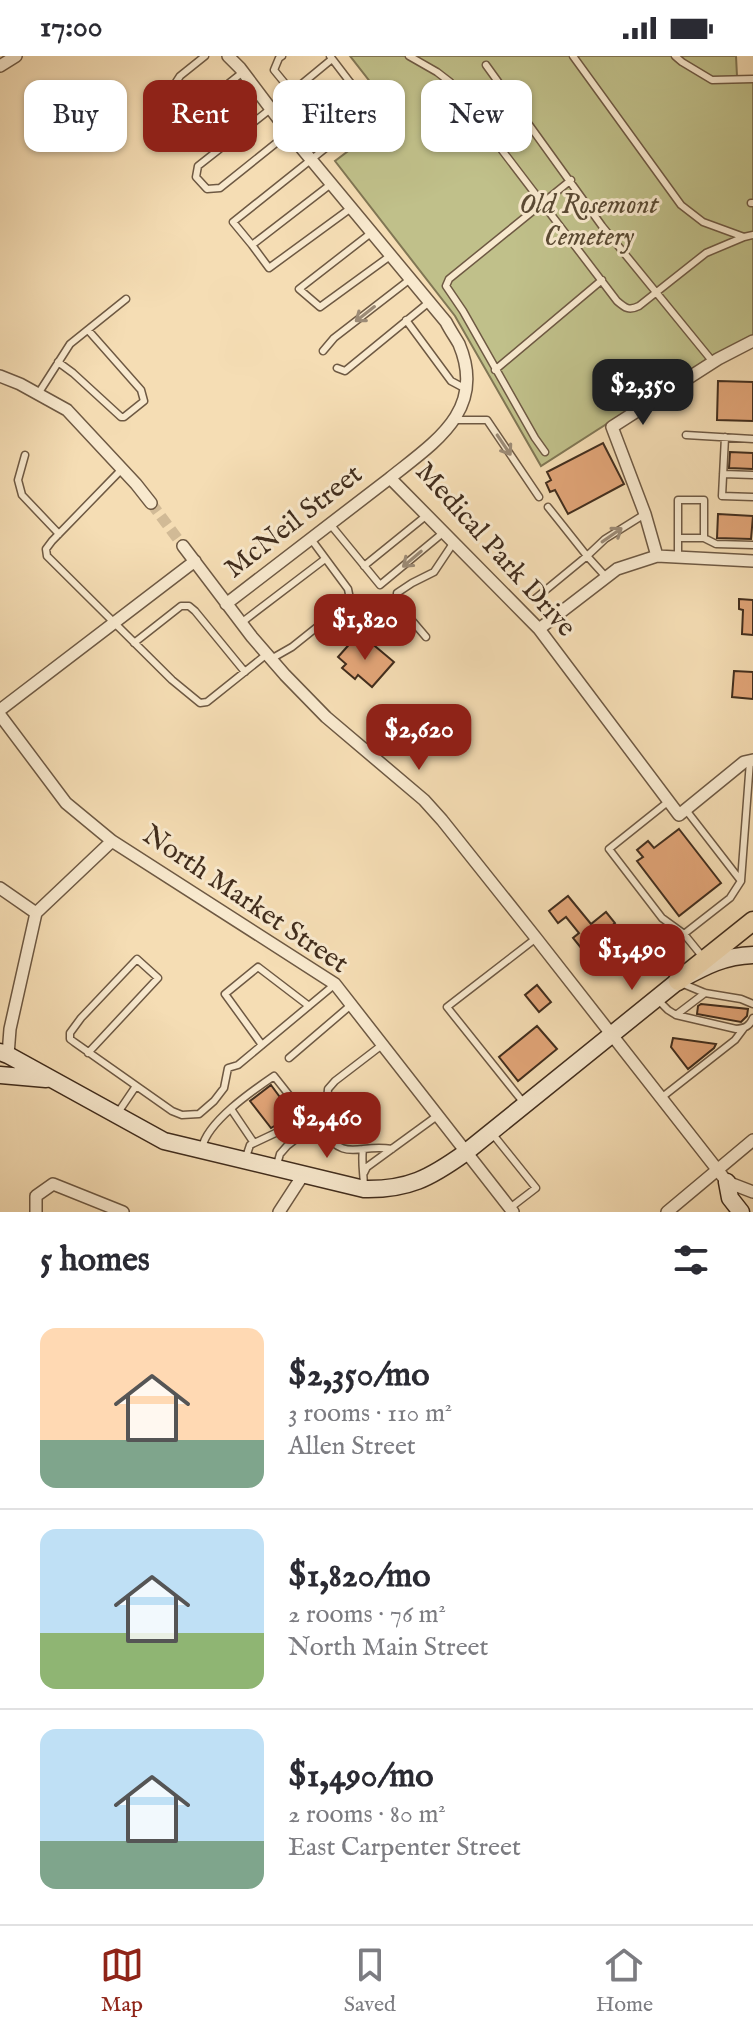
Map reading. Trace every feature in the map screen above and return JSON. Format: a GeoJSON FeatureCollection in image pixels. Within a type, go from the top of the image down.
{"type":"FeatureCollection","features":[{"type":"Feature","properties":{"kind":"main road"},"geometry":{"type":"LineString","coordinates":[[3,1052],[164,1141],[303,1175],[364,1181],[384,1189],[402,1187],[441,1170],[465,1153],[753,921]]}},
{"type":"Feature","properties":{"kind":"main road"},"geometry":{"type":"LineString","coordinates":[[678,981],[716,961],[753,955]]}},
{"type":"Feature","properties":{"kind":"main road"},"geometry":{"type":"LineString","coordinates":[[0,1075],[52,1079]]}},
{"type":"Feature","properties":{"kind":"main road"},"geometry":{"type":"LineString","coordinates":[[722,1176],[730,1198],[741,1212]]}},
{"type":"Feature","properties":{"kind":"street"},"geometry":{"type":"LineString","coordinates":[[0,66],[16,56]]}},
{"type":"Feature","properties":{"kind":"street","name":"Medical Park Drive"},"geometry":{"type":"LineString","coordinates":[[228,56],[273,113]]}},
{"type":"Feature","properties":{"kind":"street","name":"Medical Park Drive"},"geometry":{"type":"LineString","coordinates":[[304,152],[446,322],[459,344],[466,369],[466,389],[456,420],[439,439],[390,478],[539,629],[679,815],[686,810]]}},
{"type":"Feature","properties":{"kind":"street"},"geometry":{"type":"LineString","coordinates":[[657,556],[645,514],[612,427],[713,362],[753,341]]}},
{"type":"Feature","properties":{"kind":"street"},"geometry":{"type":"LineString","coordinates":[[0,376],[67,410],[151,503]]}},
{"type":"Feature","properties":{"kind":"street","name":"McNeil Street"},"geometry":{"type":"LineString","coordinates":[[226,604],[390,478]]}},
{"type":"Feature","properties":{"kind":"street"},"geometry":{"type":"LineString","coordinates":[[183,546],[241,623],[326,717],[424,800],[722,1176],[753,1192]]}},
{"type":"Feature","properties":{"kind":"street"},"geometry":{"type":"LineString","coordinates":[[539,629],[617,569],[657,556],[753,561]]}},
{"type":"Feature","properties":{"kind":"street"},"geometry":{"type":"LineString","coordinates":[[0,713],[195,561]]}},
{"type":"Feature","properties":{"kind":"street","name":"North Market Street"},"geometry":{"type":"LineString","coordinates":[[0,713],[66,803],[112,841],[335,984],[511,1210]]}},
{"type":"Feature","properties":{"kind":"street"},"geometry":{"type":"LineString","coordinates":[[686,810],[744,762],[751,761]]}},
{"type":"Feature","properties":{"kind":"street"},"geometry":{"type":"LineString","coordinates":[[3,1052],[36,913],[112,841]]}},
{"type":"Feature","properties":{"kind":"street"},"geometry":{"type":"LineString","coordinates":[[0,888],[36,913]]}},
{"type":"Feature","properties":{"kind":"street"},"geometry":{"type":"LineString","coordinates":[[667,1212],[703,1183],[722,1176],[753,1140]]}},
{"type":"Feature","properties":{"kind":"street"},"geometry":{"type":"LineString","coordinates":[[279,1212],[303,1175]]}},
{"type":"Feature","properties":{"kind":"street"},"geometry":{"type":"LineString","coordinates":[[36,1212],[36,1196],[53,1184],[123,1212]]}},
{"type":"Feature","properties":{"kind":"lane"},"geometry":{"type":"LineString","coordinates":[[205,56],[180,76],[169,93],[181,118],[243,72]]}},
{"type":"Feature","properties":{"kind":"lane"},"geometry":{"type":"LineString","coordinates":[[282,56],[274,70],[282,80]]}},
{"type":"Feature","properties":{"kind":"lane"},"geometry":{"type":"LineString","coordinates":[[409,56],[450,82],[625,308],[639,306],[706,253],[753,235]]}},
{"type":"Feature","properties":{"kind":"lane"},"geometry":{"type":"LineString","coordinates":[[573,56],[681,205],[703,222],[744,237]]}},
{"type":"Feature","properties":{"kind":"lane"},"geometry":{"type":"LineString","coordinates":[[675,56],[712,80],[753,79]]}},
{"type":"Feature","properties":{"kind":"lane"},"geometry":{"type":"LineString","coordinates":[[305,80],[331,57],[349,80]]}},
{"type":"Feature","properties":{"kind":"lane"},"geometry":{"type":"LineString","coordinates":[[486,65],[602,226],[713,362]]}},
{"type":"Feature","properties":{"kind":"lane"},"geometry":{"type":"LineString","coordinates":[[271,110],[198,166],[196,177],[207,189],[220,188],[273,146]]}},
{"type":"Feature","properties":{"kind":"lane"},"geometry":{"type":"LineString","coordinates":[[319,152],[233,222],[269,268],[351,208]]}},
{"type":"Feature","properties":{"kind":"lane"},"geometry":{"type":"LineString","coordinates":[[545,452],[446,286],[449,279],[571,180]]}},
{"type":"Feature","properties":{"kind":"lane"},"geometry":{"type":"LineString","coordinates":[[252,245],[331,184]]}},
{"type":"Feature","properties":{"kind":"lane"},"geometry":{"type":"LineString","coordinates":[[371,233],[299,289],[320,307],[390,256]]}},
{"type":"Feature","properties":{"kind":"lane"},"geometry":{"type":"LineString","coordinates":[[323,351],[334,338],[409,280]]}},
{"type":"Feature","properties":{"kind":"lane"},"geometry":{"type":"LineString","coordinates":[[495,370],[602,280]]}},
{"type":"Feature","properties":{"kind":"lane"},"geometry":{"type":"LineString","coordinates":[[38,394],[70,344],[126,299]]}},
{"type":"Feature","properties":{"kind":"lane"},"geometry":{"type":"LineString","coordinates":[[337,368],[345,371],[428,303]]}},
{"type":"Feature","properties":{"kind":"lane"},"geometry":{"type":"LineString","coordinates":[[406,320],[451,381],[466,389]]}},
{"type":"Feature","properties":{"kind":"lane"},"geometry":{"type":"LineString","coordinates":[[58,362],[121,417],[144,401],[141,390],[88,330]]}},
{"type":"Feature","properties":{"kind":"lane"},"geometry":{"type":"LineString","coordinates":[[456,420],[487,420],[539,497]]}},
{"type":"Feature","properties":{"kind":"lane"},"geometry":{"type":"LineString","coordinates":[[686,435],[753,439]]}},
{"type":"Feature","properties":{"kind":"lane"},"geometry":{"type":"LineString","coordinates":[[725,437],[722,496],[753,497]]}},
{"type":"Feature","properties":{"kind":"lane"},"geometry":{"type":"LineString","coordinates":[[25,455],[18,480],[22,495],[59,534]]}},
{"type":"Feature","properties":{"kind":"lane"},"geometry":{"type":"LineString","coordinates":[[122,469],[46,549],[47,556],[172,680],[200,703],[207,702],[269,656],[292,647],[350,599],[348,589],[311,539]]}},
{"type":"Feature","properties":{"kind":"lane"},"geometry":{"type":"LineString","coordinates":[[723,474],[753,475]]}},
{"type":"Feature","properties":{"kind":"lane"},"geometry":{"type":"LineString","coordinates":[[678,557],[678,500],[704,500],[704,538]]}},
{"type":"Feature","properties":{"kind":"lane"},"geometry":{"type":"LineString","coordinates":[[548,507],[606,577]]}},
{"type":"Feature","properties":{"kind":"lane"},"geometry":{"type":"LineString","coordinates":[[536,598],[605,539],[645,514]]}},
{"type":"Feature","properties":{"kind":"lane"},"geometry":{"type":"LineString","coordinates":[[364,566],[427,515]]}},
{"type":"Feature","properties":{"kind":"lane"},"geometry":{"type":"LineString","coordinates":[[330,524],[380,585],[444,532]]}},
{"type":"Feature","properties":{"kind":"lane"},"geometry":{"type":"LineString","coordinates":[[678,538],[704,538],[716,544],[753,545]]}},
{"type":"Feature","properties":{"kind":"lane"},"geometry":{"type":"LineString","coordinates":[[426,637],[397,603],[397,593],[434,572],[454,542]]}},
{"type":"Feature","properties":{"kind":"lane"},"geometry":{"type":"LineString","coordinates":[[241,623],[325,559]]}},
{"type":"Feature","properties":{"kind":"lane"},"geometry":{"type":"LineString","coordinates":[[134,643],[181,606],[189,606],[245,672]]}},
{"type":"Feature","properties":{"kind":"lane"},"geometry":{"type":"LineString","coordinates":[[684,934],[730,898],[741,881],[751,761]]}},
{"type":"Feature","properties":{"kind":"lane"},"geometry":{"type":"LineString","coordinates":[[669,801],[609,849],[662,918],[684,934],[705,959]]}},
{"type":"Feature","properties":{"kind":"lane"},"geometry":{"type":"LineString","coordinates":[[686,810],[741,881]]}},
{"type":"Feature","properties":{"kind":"lane"},"geometry":{"type":"LineString","coordinates":[[525,1105],[447,1007],[536,938]]}},
{"type":"Feature","properties":{"kind":"lane"},"geometry":{"type":"LineString","coordinates":[[88,1053],[158,978],[137,959],[81,1018],[70,1033],[70,1039],[88,1053],[172,1111],[182,1115],[199,1114],[224,1088],[228,1068],[238,1065],[335,984]]}},
{"type":"Feature","properties":{"kind":"lane"},"geometry":{"type":"LineString","coordinates":[[262,1045],[225,994],[258,967],[309,1006]]}},
{"type":"Feature","properties":{"kind":"lane"},"geometry":{"type":"LineString","coordinates":[[678,981],[705,993],[753,1004]]}},
{"type":"Feature","properties":{"kind":"lane"},"geometry":{"type":"LineString","coordinates":[[676,1015],[705,993]]}},
{"type":"Feature","properties":{"kind":"lane"},"geometry":{"type":"LineString","coordinates":[[656,998],[676,1015],[736,1029],[750,1025],[753,1018]]}},
{"type":"Feature","properties":{"kind":"lane"},"geometry":{"type":"LineString","coordinates":[[289,1058],[351,1005]]}},
{"type":"Feature","properties":{"kind":"lane"},"geometry":{"type":"LineString","coordinates":[[661,1098],[735,1040],[744,1028]]}},
{"type":"Feature","properties":{"kind":"lane"},"geometry":{"type":"LineString","coordinates":[[276,1168],[280,1154],[287,1146],[305,1132],[315,1132],[325,1126],[328,1089],[382,1045]]}},
{"type":"Feature","properties":{"kind":"lane"},"geometry":{"type":"LineString","coordinates":[[201,1150],[203,1139],[237,1102],[274,1076],[304,1114],[284,1129],[250,1145],[245,1161]]}},
{"type":"Feature","properties":{"kind":"lane"},"geometry":{"type":"LineString","coordinates":[[117,1114],[136,1086]]}},
{"type":"Feature","properties":{"kind":"lane"},"geometry":{"type":"LineString","coordinates":[[231,1109],[254,1143]]}},
{"type":"Feature","properties":{"kind":"lane"},"geometry":{"type":"LineString","coordinates":[[364,1181],[367,1167],[437,1116]]}},
{"type":"Feature","properties":{"kind":"lane"},"geometry":{"type":"LineString","coordinates":[[320,1129],[331,1143],[347,1151],[392,1149]]}},
{"type":"Feature","properties":{"kind":"lane"},"geometry":{"type":"LineString","coordinates":[[491,1132],[536,1188],[511,1210]]}},
{"type":"Feature","properties":{"kind":"lane"},"geometry":{"type":"LineString","coordinates":[[363,1149],[364,1181]]}},
{"type":"Feature","properties":{"kind":"green space","name":"Old Rosemont Cemetery"},"geometry":{"type":"Polygon","coordinates":[[[350,56],[736,56],[737,76],[753,76],[753,336],[703,362],[541,466],[455,316],[335,161],[347,152],[405,152],[405,80],[369,80],[350,56]]]}},
{"type":"Feature","properties":{"kind":"building"},"geometry":{"type":"Polygon","coordinates":[[[718,381],[753,382],[753,421],[717,420],[718,381]]]}},
{"type":"Feature","properties":{"kind":"building"},"geometry":{"type":"Polygon","coordinates":[[[603,443],[624,484],[568,514],[555,490],[550,492],[546,483],[551,480],[547,472],[603,443]]]}},
{"type":"Feature","properties":{"kind":"building"},"geometry":{"type":"Polygon","coordinates":[[[730,452],[753,453],[753,469],[729,468],[730,452]]]}},
{"type":"Feature","properties":{"kind":"building"},"geometry":{"type":"Polygon","coordinates":[[[718,514],[753,516],[751,539],[717,538],[718,514]]]}},
{"type":"Feature","properties":{"kind":"building"},"geometry":{"type":"Polygon","coordinates":[[[739,599],[753,600],[753,635],[742,634],[743,610],[739,609],[739,599]]]}},
{"type":"Feature","properties":{"kind":"building"},"geometry":{"type":"Polygon","coordinates":[[[354,639],[365,648],[370,642],[394,662],[372,687],[358,675],[355,679],[342,668],[346,664],[338,657],[354,639]]]}},
{"type":"Feature","properties":{"kind":"building"},"geometry":{"type":"Polygon","coordinates":[[[734,671],[753,672],[753,699],[732,697],[734,671]]]}},
{"type":"Feature","properties":{"kind":"building"},"geometry":{"type":"Polygon","coordinates":[[[679,829],[721,883],[679,916],[637,861],[643,857],[637,850],[648,841],[654,848],[679,829]]]}},
{"type":"Feature","properties":{"kind":"building"},"geometry":{"type":"Polygon","coordinates":[[[568,896],[591,924],[606,912],[615,923],[598,937],[606,946],[590,959],[573,938],[579,933],[566,917],[558,923],[549,911],[568,896]]]}},
{"type":"Feature","properties":{"kind":"building"},"geometry":{"type":"Polygon","coordinates":[[[537,985],[551,1002],[539,1012],[525,995],[537,985]]]}},
{"type":"Feature","properties":{"kind":"building"},"geometry":{"type":"Polygon","coordinates":[[[701,1004],[748,1009],[747,1016],[741,1022],[697,1014],[701,1004]]]}},
{"type":"Feature","properties":{"kind":"building"},"geometry":{"type":"Polygon","coordinates":[[[537,1026],[557,1049],[518,1081],[499,1057],[537,1026]]]}},
{"type":"Feature","properties":{"kind":"building"},"geometry":{"type":"Polygon","coordinates":[[[673,1038],[716,1044],[688,1069],[671,1047],[673,1038]]]}},
{"type":"Feature","properties":{"kind":"building"},"geometry":{"type":"Polygon","coordinates":[[[271,1085],[293,1115],[271,1128],[250,1101],[271,1085]]]}},
{"type":"Feature","properties":{"kind":"tunnel"},"geometry":{"type":"LineString","coordinates":[[151,503],[183,546]]}}]}
